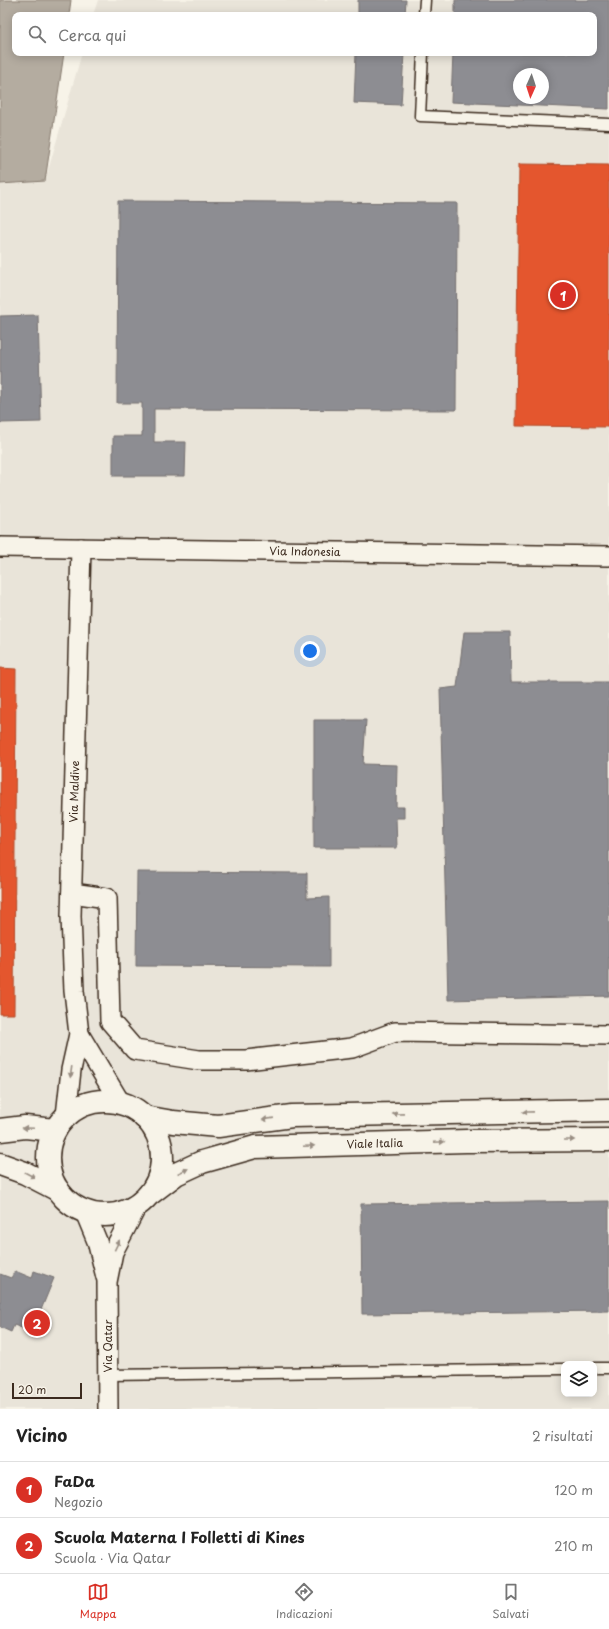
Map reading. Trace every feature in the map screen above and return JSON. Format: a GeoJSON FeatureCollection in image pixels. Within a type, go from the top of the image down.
{"type":"FeatureCollection","features":[{"type":"Feature","properties":{"kind":"main road"},"geometry":{"type":"LineString","coordinates":[[110,1101],[133,1108],[144,1116],[154,1129],[160,1141],[162,1154],[160,1174],[145,1198],[130,1210],[111,1215],[85,1212],[70,1204],[58,1190],[51,1178],[48,1164],[50,1143],[61,1123],[76,1109],[88,1104],[110,1101]]}},
{"type":"Feature","properties":{"kind":"main road"},"geometry":{"type":"LineString","coordinates":[[144,1116],[173,1122],[218,1126],[292,1116],[609,1110]]}},
{"type":"Feature","properties":{"kind":"main road"},"geometry":{"type":"LineString","coordinates":[[0,1130],[61,1123]]}},
{"type":"Feature","properties":{"kind":"main road","name":"Viale Italia"},"geometry":{"type":"LineString","coordinates":[[145,1198],[176,1174],[202,1162],[255,1147],[466,1141],[609,1140]]}},
{"type":"Feature","properties":{"kind":"main road"},"geometry":{"type":"LineString","coordinates":[[0,1164],[25,1173],[58,1190]]}},
{"type":"Feature","properties":{"kind":"street","name":"Via Indonesia"},"geometry":{"type":"LineString","coordinates":[[0,547],[609,556]]}},
{"type":"Feature","properties":{"kind":"street","name":"Via Maldive"},"geometry":{"type":"LineString","coordinates":[[61,1123],[79,1034],[74,991],[72,893],[81,548]]}},
{"type":"Feature","properties":{"kind":"street"},"geometry":{"type":"LineString","coordinates":[[72,893],[107,898],[110,1022],[135,1050],[198,1060],[246,1060],[352,1048],[395,1032],[609,1035]]}},
{"type":"Feature","properties":{"kind":"street","name":"Via Maldive"},"geometry":{"type":"LineString","coordinates":[[79,1034],[121,1104]]}},
{"type":"Feature","properties":{"kind":"street"},"geometry":{"type":"LineString","coordinates":[[107,1282],[113,1252],[145,1198]]}},
{"type":"Feature","properties":{"kind":"street"},"geometry":{"type":"LineString","coordinates":[[85,1212],[97,1241],[107,1282]]}},
{"type":"Feature","properties":{"kind":"street","name":"Via Qatar"},"geometry":{"type":"LineString","coordinates":[[107,1282],[108,1409]]}},
{"type":"Feature","properties":{"kind":"lane"},"geometry":{"type":"LineString","coordinates":[[424,0],[424,12]]}},
{"type":"Feature","properties":{"kind":"lane"},"geometry":{"type":"LineString","coordinates":[[423,56],[420,116],[609,124]]}},
{"type":"Feature","properties":{"kind":"lane"},"geometry":{"type":"LineString","coordinates":[[597,1368],[609,1368]]}},
{"type":"Feature","properties":{"kind":"lane"},"geometry":{"type":"LineString","coordinates":[[108,1375],[561,1369]]}},
{"type":"Feature","properties":{"kind":"shaded area"},"geometry":{"type":"Polygon","coordinates":[[[0,0],[71,0],[69,12],[12,12],[12,56],[64,56],[45,181],[0,184],[0,0]]]}},
{"type":"Feature","properties":{"kind":"shaded area"},"geometry":{"type":"Polygon","coordinates":[[[98,0],[609,0],[609,1409],[0,1409],[0,184],[45,181],[81,56],[597,56],[597,12],[94,12],[98,0]]]}},
{"type":"Feature","properties":{"kind":"building: Negozi"},"geometry":{"type":"Polygon","coordinates":[[[519,164],[609,165],[609,427],[516,426],[519,164]]]}},
{"type":"Feature","properties":{"kind":"building: Negozi"},"geometry":{"type":"Polygon","coordinates":[[[0,668],[16,669],[14,1014],[0,1014],[0,668]]]}},
{"type":"Feature","properties":{"kind":"building: Industria"},"geometry":{"type":"Polygon","coordinates":[[[358,0],[406,0],[405,12],[358,12],[358,0]]]}},
{"type":"Feature","properties":{"kind":"building: Industria"},"geometry":{"type":"Polygon","coordinates":[[[455,0],[609,0],[609,109],[451,102],[453,56],[597,56],[597,12],[455,12],[455,0]]]}},
{"type":"Feature","properties":{"kind":"building: Industria"},"geometry":{"type":"Polygon","coordinates":[[[356,56],[404,56],[401,105],[354,103],[356,56]]]}},
{"type":"Feature","properties":{"kind":"building: Industria"},"geometry":{"type":"Polygon","coordinates":[[[118,201],[457,203],[456,410],[154,409],[154,442],[186,442],[185,476],[113,476],[113,436],[142,436],[142,403],[117,403],[118,201]]]}},
{"type":"Feature","properties":{"kind":"building: Industria"},"geometry":{"type":"Polygon","coordinates":[[[38,315],[41,422],[0,423],[0,316],[38,315]]]}},
{"type":"Feature","properties":{"kind":"building: Industria"},"geometry":{"type":"Polygon","coordinates":[[[464,632],[510,632],[511,682],[609,682],[609,996],[448,1000],[440,689],[457,687],[464,632]]]}},
{"type":"Feature","properties":{"kind":"building: Industria"},"geometry":{"type":"Polygon","coordinates":[[[314,720],[366,720],[363,764],[397,765],[396,807],[404,807],[404,818],[396,818],[397,848],[314,848],[314,720]]]}},
{"type":"Feature","properties":{"kind":"building: Industria"},"geometry":{"type":"Polygon","coordinates":[[[137,872],[307,873],[307,898],[329,897],[329,967],[136,966],[137,872]]]}},
{"type":"Feature","properties":{"kind":"building: Industria"},"geometry":{"type":"Polygon","coordinates":[[[609,1201],[609,1311],[362,1314],[361,1204],[609,1201]]]}},
{"type":"Feature","properties":{"kind":"building: Industria"},"geometry":{"type":"Polygon","coordinates":[[[15,1271],[32,1278],[34,1271],[54,1278],[32,1332],[14,1325],[11,1332],[0,1327],[0,1274],[11,1278],[15,1271]]]}},
{"type":"Feature","properties":{"kind":"place","name":"FaDa"},"geometry":{"type":"Point","coordinates":[563,295]}},
{"type":"Feature","properties":{"kind":"place","name":"Scuola Materna I Folletti di Kines"},"geometry":{"type":"Point","coordinates":[37,1323]}}]}
